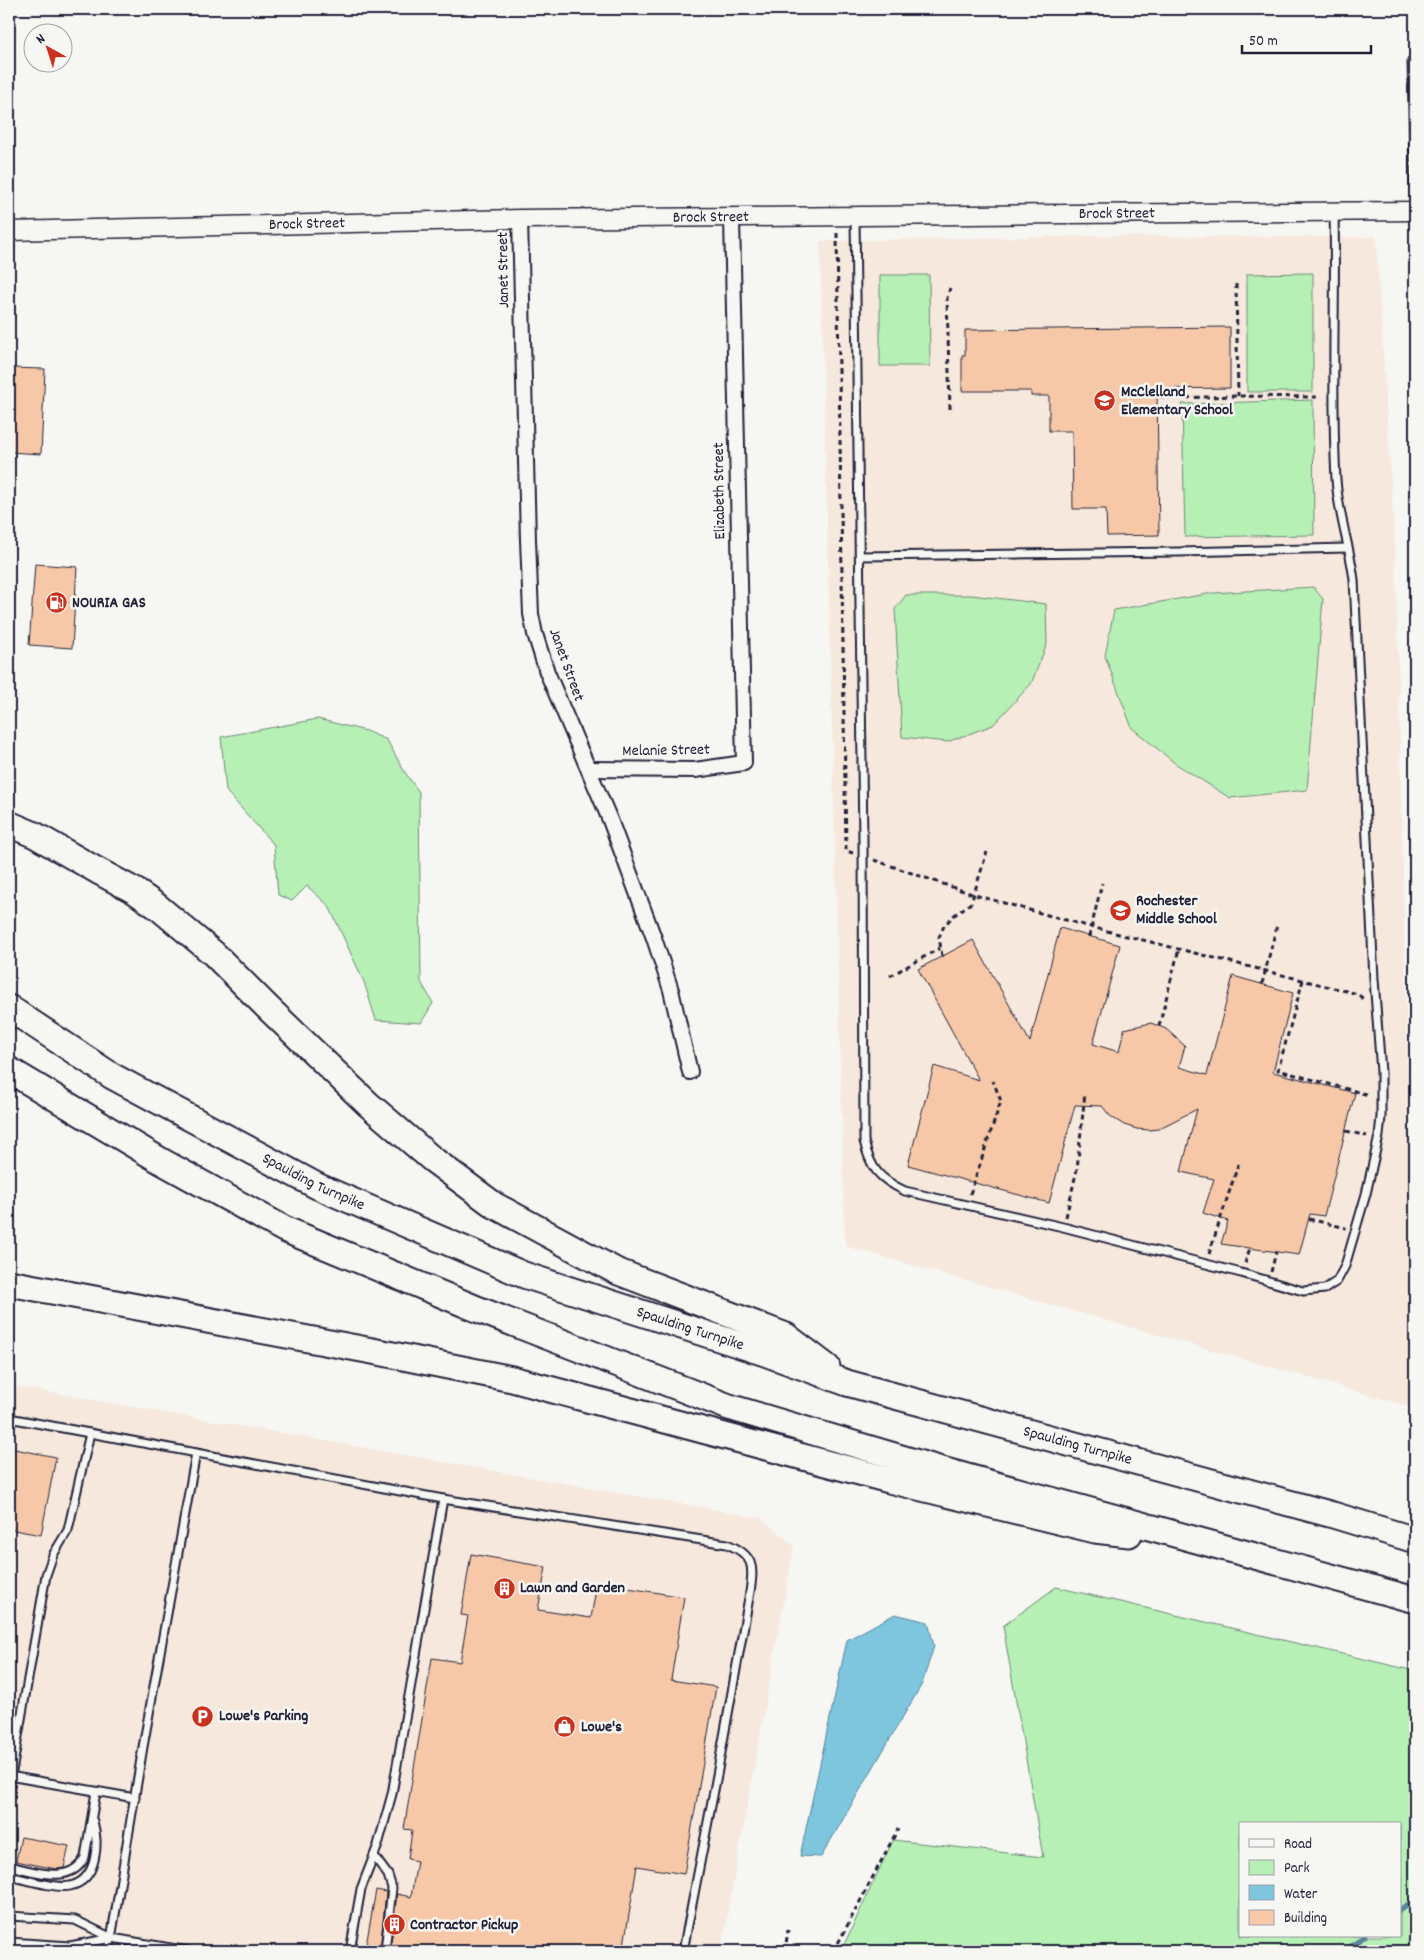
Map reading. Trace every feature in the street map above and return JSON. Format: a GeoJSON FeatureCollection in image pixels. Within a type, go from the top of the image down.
{"type":"FeatureCollection","features":[{"type":"Feature","properties":{"kind":"highway"},"geometry":{"type":"LineString","coordinates":[[9,814],[35,835]]}},
{"type":"Feature","properties":{"kind":"highway"},"geometry":{"type":"LineString","coordinates":[[9,824],[35,835],[135,892],[191,933],[230,968],[267,1007],[368,1104],[432,1160],[494,1205],[616,1271],[786,1336],[847,1382]]}},
{"type":"Feature","properties":{"kind":"highway","name":"Spaulding Turnpike"},"geometry":{"type":"LineString","coordinates":[[9,1008],[112,1076],[318,1186],[524,1275],[762,1352],[847,1382],[1333,1515],[1415,1540]]}},
{"type":"Feature","properties":{"kind":"highway"},"geometry":{"type":"LineString","coordinates":[[9,1070],[161,1161],[284,1229],[487,1312],[728,1407],[938,1469],[1415,1600]]}},
{"type":"Feature","properties":{"kind":"highway"},"geometry":{"type":"LineString","coordinates":[[9,1283],[502,1377],[577,1395],[889,1480],[1095,1530],[1223,1546]]}},
{"type":"Feature","properties":{"kind":"street","name":"Brock Street"},"geometry":{"type":"LineString","coordinates":[[9,231],[520,219],[1415,211]]}},
{"type":"Feature","properties":{"kind":"street","name":"Elizabeth Street"},"geometry":{"type":"LineString","coordinates":[[732,218],[744,763]]}},
{"type":"Feature","properties":{"kind":"street","name":"Janet Street"},"geometry":{"type":"LineString","coordinates":[[520,219],[531,614],[539,651],[629,868],[654,938],[671,990],[690,1072]]}},
{"type":"Feature","properties":{"kind":"street","name":"Melanie Street"},"geometry":{"type":"LineString","coordinates":[[589,769],[695,770],[744,763]]}},
{"type":"Feature","properties":{"kind":"lane"},"geometry":{"type":"LineString","coordinates":[[1412,61],[1415,205]]}},
{"type":"Feature","properties":{"kind":"lane"},"geometry":{"type":"LineString","coordinates":[[855,216],[863,856],[864,1141],[868,1156],[880,1176],[891,1185],[905,1191],[1063,1227],[1303,1291],[1325,1289],[1337,1281],[1345,1266],[1366,1194],[1379,1136],[1381,1072],[1374,979],[1354,580],[1341,520],[1336,480],[1334,211]]}},
{"type":"Feature","properties":{"kind":"lane"},"geometry":{"type":"LineString","coordinates":[[860,556],[1348,548]]}},
{"type":"Feature","properties":{"kind":"lane"},"geometry":{"type":"LineString","coordinates":[[9,1418],[443,1499],[727,1544],[741,1550],[749,1559],[753,1570],[750,1592],[683,1951]]}},
{"type":"Feature","properties":{"kind":"lane"},"geometry":{"type":"LineString","coordinates":[[90,1433],[68,1530],[53,1555],[46,1575],[10,1776],[135,1798]]}},
{"type":"Feature","properties":{"kind":"lane"},"geometry":{"type":"LineString","coordinates":[[109,1951],[196,1453]]}},
{"type":"Feature","properties":{"kind":"lane"},"geometry":{"type":"LineString","coordinates":[[350,1951],[361,1889],[386,1820],[392,1794],[443,1499]]}},
{"type":"Feature","properties":{"kind":"lane"},"geometry":{"type":"LineString","coordinates":[[9,1866],[57,1875],[74,1871],[81,1866],[85,1857],[96,1792]]}},
{"type":"Feature","properties":{"kind":"lane"},"geometry":{"type":"LineString","coordinates":[[9,1876],[60,1886],[69,1886],[84,1879],[89,1874],[94,1862],[96,1833],[93,1817]]}},
{"type":"Feature","properties":{"kind":"lane"},"geometry":{"type":"LineString","coordinates":[[374,1856],[388,1876],[392,1888],[385,1951]]}},
{"type":"Feature","properties":{"kind":"lane"},"geometry":{"type":"LineString","coordinates":[[9,1916],[75,1920],[112,1938],[188,1951]]}},
{"type":"Feature","properties":{"kind":"lane"},"geometry":{"type":"LineString","coordinates":[[9,1942],[70,1946],[112,1938]]}},
{"type":"Feature","properties":{"kind":"path"},"geometry":{"type":"LineString","coordinates":[[837,233],[846,851],[975,895],[1091,927],[1358,994],[1365,1001]]}},
{"type":"Feature","properties":{"kind":"path"},"geometry":{"type":"LineString","coordinates":[[1236,284],[1238,396]]}},
{"type":"Feature","properties":{"kind":"path"},"geometry":{"type":"LineString","coordinates":[[950,288],[947,298],[950,409]]}},
{"type":"Feature","properties":{"kind":"path"},"geometry":{"type":"LineString","coordinates":[[1141,395],[1177,398],[1238,396],[1317,397]]}},
{"type":"Feature","properties":{"kind":"path"},"geometry":{"type":"LineString","coordinates":[[942,956],[939,937],[944,926],[953,916],[971,903],[987,852]]}},
{"type":"Feature","properties":{"kind":"path"},"geometry":{"type":"LineString","coordinates":[[1089,937],[1102,882]]}},
{"type":"Feature","properties":{"kind":"path"},"geometry":{"type":"LineString","coordinates":[[1262,984],[1277,926]]}},
{"type":"Feature","properties":{"kind":"path"},"geometry":{"type":"LineString","coordinates":[[890,976],[940,948]]}},
{"type":"Feature","properties":{"kind":"path"},"geometry":{"type":"LineString","coordinates":[[1158,1026],[1179,949]]}},
{"type":"Feature","properties":{"kind":"path"},"geometry":{"type":"LineString","coordinates":[[1303,980],[1278,1070],[1369,1095]]}},
{"type":"Feature","properties":{"kind":"path"},"geometry":{"type":"LineString","coordinates":[[967,1206],[972,1182],[978,1173],[1001,1101],[993,1081]]}},
{"type":"Feature","properties":{"kind":"path"},"geometry":{"type":"LineString","coordinates":[[1368,1086],[1369,1103]]}},
{"type":"Feature","properties":{"kind":"path"},"geometry":{"type":"LineString","coordinates":[[1063,1227],[1077,1169],[1084,1093]]}},
{"type":"Feature","properties":{"kind":"path"},"geometry":{"type":"LineString","coordinates":[[1346,1131],[1368,1136],[1370,1130]]}},
{"type":"Feature","properties":{"kind":"path"},"geometry":{"type":"LineString","coordinates":[[1205,1264],[1239,1162]]}},
{"type":"Feature","properties":{"kind":"path"},"geometry":{"type":"LineString","coordinates":[[1309,1218],[1356,1230]]}},
{"type":"Feature","properties":{"kind":"path"},"geometry":{"type":"LineString","coordinates":[[1269,1282],[1276,1252]]}},
{"type":"Feature","properties":{"kind":"path"},"geometry":{"type":"LineString","coordinates":[[834,1951],[898,1829]]}},
{"type":"Feature","properties":{"kind":"path"},"geometry":{"type":"LineString","coordinates":[[785,1951],[788,1930]]}},
{"type":"Feature","properties":{"kind":"shaded area","name":"Rochester Middle School"},"geometry":{"type":"Polygon","coordinates":[[[1099,236],[1376,237],[1396,565],[1415,1408],[845,1246],[820,241],[1099,236]]]}},
{"type":"Feature","properties":{"kind":"shaded area"},"geometry":{"type":"Polygon","coordinates":[[[9,1385],[761,1518],[794,1546],[721,1951],[9,1951],[9,1385]]]}},
{"type":"Feature","properties":{"kind":"green space"},"geometry":{"type":"Polygon","coordinates":[[[1313,273],[1313,392],[1247,392],[1247,274],[1313,273]]]}},
{"type":"Feature","properties":{"kind":"green space"},"geometry":{"type":"Polygon","coordinates":[[[880,275],[929,275],[930,366],[880,366],[880,275]]]}},
{"type":"Feature","properties":{"kind":"green space"},"geometry":{"type":"Polygon","coordinates":[[[1313,400],[1314,535],[1185,537],[1182,404],[1313,400]]]}},
{"type":"Feature","properties":{"kind":"green space"},"geometry":{"type":"Polygon","coordinates":[[[1313,587],[1323,599],[1307,790],[1230,798],[1176,764],[1132,728],[1105,656],[1114,610],[1213,593],[1313,587]]]}},
{"type":"Feature","properties":{"kind":"green space"},"geometry":{"type":"Polygon","coordinates":[[[906,595],[971,595],[1046,604],[1047,644],[1031,684],[993,725],[947,742],[902,737],[895,609],[906,595]]]}},
{"type":"Feature","properties":{"kind":"green space"},"geometry":{"type":"Polygon","coordinates":[[[318,719],[366,731],[387,740],[404,771],[419,792],[421,982],[433,1003],[421,1023],[376,1020],[364,982],[329,906],[307,886],[292,901],[278,895],[274,845],[226,791],[221,737],[318,719]]]}},
{"type":"Feature","properties":{"kind":"green space"},"geometry":{"type":"Polygon","coordinates":[[[1056,1587],[1415,1671],[1415,1951],[841,1951],[893,1840],[1043,1857],[1003,1626],[1056,1587]]]}},
{"type":"Feature","properties":{"kind":"water"},"geometry":{"type":"Polygon","coordinates":[[[895,1614],[928,1622],[934,1646],[922,1684],[821,1857],[800,1856],[847,1640],[895,1614]]]}},
{"type":"Feature","properties":{"kind":"building"},"geometry":{"type":"Polygon","coordinates":[[[1230,327],[1230,388],[1157,389],[1159,535],[1107,536],[1106,509],[1073,509],[1072,431],[1049,431],[1049,396],[1031,396],[1031,391],[962,391],[962,355],[965,355],[965,330],[1230,327]]]}},
{"type":"Feature","properties":{"kind":"building"},"geometry":{"type":"Polygon","coordinates":[[[9,368],[45,369],[41,454],[9,452],[9,368]]]}},
{"type":"Feature","properties":{"kind":"building"},"geometry":{"type":"Polygon","coordinates":[[[35,564],[77,567],[72,648],[29,645],[35,564]]]}},
{"type":"Feature","properties":{"kind":"building"},"geometry":{"type":"Polygon","coordinates":[[[1060,928],[1120,945],[1093,1044],[1119,1052],[1124,1029],[1151,1023],[1166,1029],[1185,1046],[1179,1067],[1207,1075],[1233,976],[1293,993],[1273,1072],[1355,1093],[1324,1216],[1310,1214],[1299,1255],[1221,1244],[1228,1221],[1203,1213],[1214,1179],[1181,1172],[1197,1109],[1158,1129],[1149,1130],[1124,1125],[1110,1116],[1102,1106],[1075,1105],[1049,1203],[908,1165],[934,1066],[979,1080],[918,969],[973,940],[1030,1042],[1060,928]]]}},
{"type":"Feature","properties":{"kind":"building"},"geometry":{"type":"Polygon","coordinates":[[[9,1448],[56,1457],[41,1535],[9,1529],[9,1448]]]}},
{"type":"Feature","properties":{"kind":"building","name":"Lowe's"},"geometry":{"type":"Polygon","coordinates":[[[471,1554],[546,1567],[538,1610],[591,1618],[597,1583],[684,1597],[671,1680],[716,1687],[684,1874],[637,1866],[623,1951],[390,1951],[397,1894],[411,1897],[417,1861],[408,1859],[412,1830],[404,1829],[432,1658],[460,1662],[468,1616],[461,1615],[471,1554]]]}},
{"type":"Feature","properties":{"kind":"building"},"geometry":{"type":"Polygon","coordinates":[[[21,1837],[69,1846],[64,1868],[56,1869],[16,1861],[21,1837]]]}},
{"type":"Feature","properties":{"kind":"building"},"geometry":{"type":"Polygon","coordinates":[[[376,1890],[386,1892],[380,1951],[365,1951],[376,1890]]]}},
{"type":"Feature","properties":{"kind":"waterway"},"geometry":{"type":"LineString","coordinates":[[1402,1909],[1415,1899]]}},
{"type":"Feature","properties":{"kind":"waterway"},"geometry":{"type":"LineString","coordinates":[[1345,1951],[1362,1938]]}},
{"type":"Feature","properties":{"kind":"place","name":"McClelland Elementary School"},"geometry":{"type":"Point","coordinates":[1105,401]}},
{"type":"Feature","properties":{"kind":"place","name":"NOURIA GAS"},"geometry":{"type":"Point","coordinates":[56,603]}},
{"type":"Feature","properties":{"kind":"place","name":"Rochester Middle School"},"geometry":{"type":"Point","coordinates":[1120,910]}},
{"type":"Feature","properties":{"kind":"place","name":"Lawn and Garden"},"geometry":{"type":"Point","coordinates":[504,1588]}},
{"type":"Feature","properties":{"kind":"place","name":"Lowe's Parking"},"geometry":{"type":"Point","coordinates":[203,1716]}},
{"type":"Feature","properties":{"kind":"place","name":"Lowe's"},"geometry":{"type":"Point","coordinates":[565,1727]}},
{"type":"Feature","properties":{"kind":"place","name":"Contractor Pickup"},"geometry":{"type":"Point","coordinates":[394,1925]}}]}
